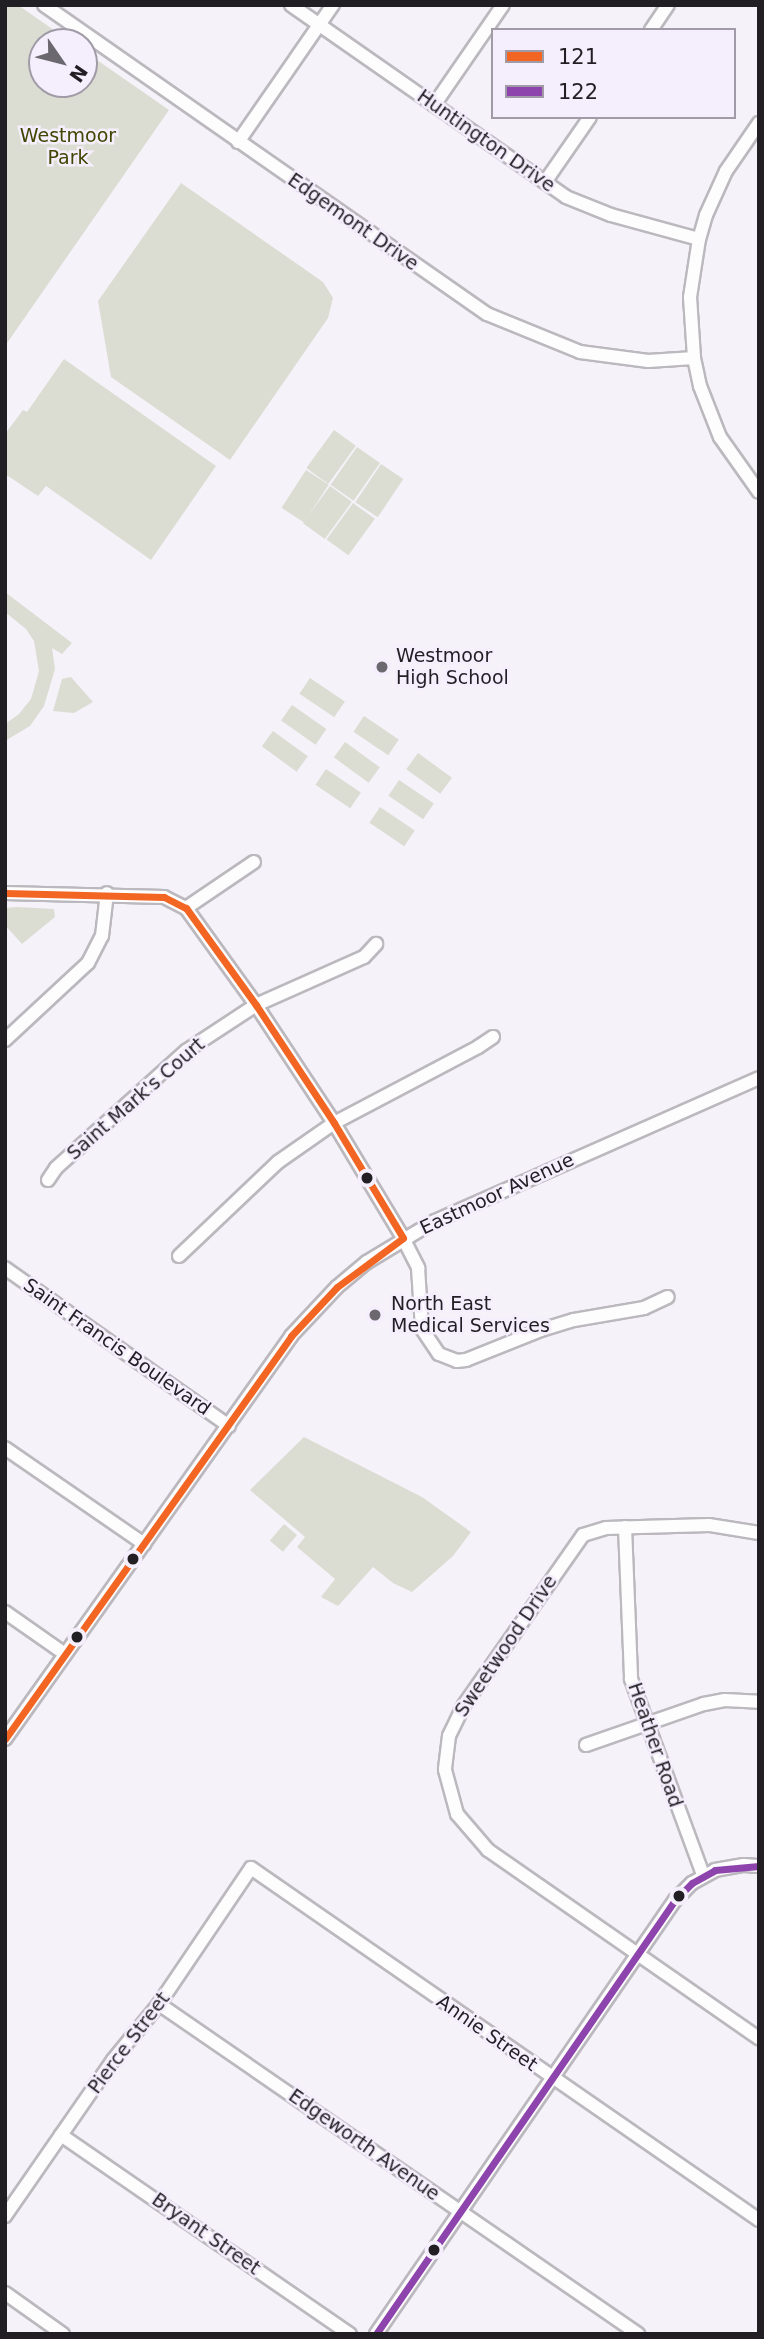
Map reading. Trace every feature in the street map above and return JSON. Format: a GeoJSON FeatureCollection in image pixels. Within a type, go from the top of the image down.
{"type":"FeatureCollection","features":[{"type":"Feature","properties":{"kind":"street","name":"Edgemont Drive"},"geometry":{"type":"LineString","coordinates":[[44,5],[487,314],[580,352],[648,361],[694,358]]}},
{"type":"Feature","properties":{"kind":"street","name":"Huntington Drive"},"geometry":{"type":"LineString","coordinates":[[291,5],[566,197],[588,207],[699,239]]}},
{"type":"Feature","properties":{"kind":"street"},"geometry":{"type":"LineString","coordinates":[[238,142],[333,5]]}},
{"type":"Feature","properties":{"kind":"street"},"geometry":{"type":"LineString","coordinates":[[434,104],[503,5]]}},
{"type":"Feature","properties":{"kind":"street"},"geometry":{"type":"LineString","coordinates":[[652,28],[668,5]]}},
{"type":"Feature","properties":{"kind":"street"},"geometry":{"type":"LineString","coordinates":[[545,182],[589,119]]}},
{"type":"Feature","properties":{"kind":"street"},"geometry":{"type":"LineString","coordinates":[[759,123],[726,171],[699,239],[690,297],[694,358],[700,386],[720,437],[759,492]]}},
{"type":"Feature","properties":{"kind":"street"},"geometry":{"type":"LineString","coordinates":[[186,908],[254,862]]}},
{"type":"Feature","properties":{"kind":"street"},"geometry":{"type":"LineString","coordinates":[[5,893],[107,893],[164,897],[186,908],[256,1005],[334,1123],[404,1238],[418,1268],[422,1328],[432,1348],[448,1359],[466,1360],[573,1320],[643,1308],[668,1297]]}},
{"type":"Feature","properties":{"kind":"street"},"geometry":{"type":"LineString","coordinates":[[5,1040],[88,964],[102,936],[107,893]]}},
{"type":"Feature","properties":{"kind":"street","name":"Saint Mark's Court"},"geometry":{"type":"LineString","coordinates":[[48,1180],[56,1168],[186,1051],[256,1005],[365,957],[376,944]]}},
{"type":"Feature","properties":{"kind":"street"},"geometry":{"type":"LineString","coordinates":[[179,1256],[278,1162],[334,1123],[478,1048],[492,1037]]}},
{"type":"Feature","properties":{"kind":"street","name":"Eastmoor Avenue"},"geometry":{"type":"LineString","coordinates":[[5,1739],[311,1312],[367,1262],[404,1238],[469,1204],[759,1078]]}},
{"type":"Feature","properties":{"kind":"street","name":"Saint Francis Boulevard"},"geometry":{"type":"LineString","coordinates":[[5,1268],[229,1426]]}},
{"type":"Feature","properties":{"kind":"street"},"geometry":{"type":"LineString","coordinates":[[5,1448],[144,1544]]}},
{"type":"Feature","properties":{"kind":"street","name":"Sweetwood Drive"},"geometry":{"type":"LineString","coordinates":[[759,1533],[709,1525],[625,1527],[594,1530],[573,1545],[464,1705],[449,1736],[445,1770],[457,1814],[476,1840],[759,2038]]}},
{"type":"Feature","properties":{"kind":"street","name":"Heather Road"},"geometry":{"type":"LineString","coordinates":[[625,1527],[629,1658],[636,1700],[703,1875]]}},
{"type":"Feature","properties":{"kind":"street"},"geometry":{"type":"LineString","coordinates":[[5,1612],[65,1654]]}},
{"type":"Feature","properties":{"kind":"street"},"geometry":{"type":"LineString","coordinates":[[586,1745],[704,1704],[726,1700],[759,1702]]}},
{"type":"Feature","properties":{"kind":"street"},"geometry":{"type":"LineString","coordinates":[[376,2334],[675,1900],[703,1875],[729,1866],[759,1866]]}},
{"type":"Feature","properties":{"kind":"street","name":"Pierce Street"},"geometry":{"type":"LineString","coordinates":[[5,2216],[113,2060],[159,2004],[251,1868]]}},
{"type":"Feature","properties":{"kind":"street","name":"Annie Street"},"geometry":{"type":"LineString","coordinates":[[251,1868],[759,2220]]}},
{"type":"Feature","properties":{"kind":"street","name":"Edgeworth Avenue"},"geometry":{"type":"LineString","coordinates":[[159,2004],[638,2334]]}},
{"type":"Feature","properties":{"kind":"street","name":"Bryant Street"},"geometry":{"type":"LineString","coordinates":[[61,2135],[350,2334]]}},
{"type":"Feature","properties":{"kind":"street"},"geometry":{"type":"LineString","coordinates":[[5,2294],[64,2334]]}},
{"type":"Feature","properties":{"kind":"green space","name":"Westmoor Park"},"geometry":{"type":"Polygon","coordinates":[[[5,5],[18,5],[51,28],[28,28],[28,98],[98,98],[98,61],[169,110],[5,346],[5,5]]]}},
{"type":"Feature","properties":{"kind":"green space"},"geometry":{"type":"Polygon","coordinates":[[[181,183],[323,282],[333,298],[328,318],[230,460],[111,377],[98,301],[181,183]]]}},
{"type":"Feature","properties":{"kind":"green space"},"geometry":{"type":"Polygon","coordinates":[[[64,359],[216,466],[151,560],[46,486],[38,496],[5,474],[5,434],[23,410],[27,412],[64,359]]]}},
{"type":"Feature","properties":{"kind":"green space"},"geometry":{"type":"Polygon","coordinates":[[[334,430],[356,446],[328,484],[306,468],[334,430]]]}},
{"type":"Feature","properties":{"kind":"green space"},"geometry":{"type":"Polygon","coordinates":[[[357,447],[380,463],[354,501],[331,485],[357,447]]]}},
{"type":"Feature","properties":{"kind":"green space"},"geometry":{"type":"Polygon","coordinates":[[[381,464],[403,479],[378,517],[355,502],[381,464]]]}},
{"type":"Feature","properties":{"kind":"green space"},"geometry":{"type":"Polygon","coordinates":[[[306,470],[329,485],[304,522],[281,508],[306,470]]]}},
{"type":"Feature","properties":{"kind":"green space"},"geometry":{"type":"Polygon","coordinates":[[[330,486],[352,502],[325,539],[303,523],[330,486]]]}},
{"type":"Feature","properties":{"kind":"green space"},"geometry":{"type":"Polygon","coordinates":[[[353,503],[375,519],[348,555],[327,539],[353,503]]]}},
{"type":"Feature","properties":{"kind":"green space"},"geometry":{"type":"Polygon","coordinates":[[[5,592],[72,643],[62,654],[52,648],[55,669],[44,706],[30,726],[5,741],[5,724],[19,714],[31,699],[39,671],[34,641],[26,629],[5,612],[5,592]]]}},
{"type":"Feature","properties":{"kind":"green space"},"geometry":{"type":"Polygon","coordinates":[[[71,677],[93,702],[74,713],[53,711],[62,679],[71,677]]]}},
{"type":"Feature","properties":{"kind":"green space"},"geometry":{"type":"Polygon","coordinates":[[[310,678],[345,701],[334,717],[299,694],[310,678]]]}},
{"type":"Feature","properties":{"kind":"green space"},"geometry":{"type":"Polygon","coordinates":[[[292,705],[326,729],[316,745],[281,721],[292,705]]]}},
{"type":"Feature","properties":{"kind":"green space"},"geometry":{"type":"Polygon","coordinates":[[[364,716],[399,739],[388,755],[353,732],[364,716]]]}},
{"type":"Feature","properties":{"kind":"green space"},"geometry":{"type":"Polygon","coordinates":[[[273,731],[308,756],[297,772],[262,746],[273,731]]]}},
{"type":"Feature","properties":{"kind":"green space"},"geometry":{"type":"Polygon","coordinates":[[[345,742],[380,767],[369,783],[334,757],[345,742]]]}},
{"type":"Feature","properties":{"kind":"green space"},"geometry":{"type":"Polygon","coordinates":[[[418,753],[452,778],[440,794],[406,769],[418,753]]]}},
{"type":"Feature","properties":{"kind":"green space"},"geometry":{"type":"Polygon","coordinates":[[[326,769],[361,792],[350,808],[315,785],[326,769]]]}},
{"type":"Feature","properties":{"kind":"green space"},"geometry":{"type":"Polygon","coordinates":[[[399,780],[434,803],[423,819],[388,796],[399,780]]]}},
{"type":"Feature","properties":{"kind":"green space"},"geometry":{"type":"Polygon","coordinates":[[[380,807],[415,830],[404,846],[369,823],[380,807]]]}},
{"type":"Feature","properties":{"kind":"green space"},"geometry":{"type":"Polygon","coordinates":[[[5,908],[54,909],[55,917],[22,944],[5,925],[5,908]]]}},
{"type":"Feature","properties":{"kind":"green space"},"geometry":{"type":"Polygon","coordinates":[[[304,1437],[422,1497],[471,1532],[453,1556],[412,1592],[393,1583],[373,1567],[338,1606],[321,1597],[335,1579],[297,1547],[305,1537],[250,1490],[304,1437]]]}},
{"type":"Feature","properties":{"kind":"green space"},"geometry":{"type":"Polygon","coordinates":[[[284,1524],[297,1535],[283,1552],[270,1541],[284,1524]]]}},
{"type":"Feature","properties":{"kind":"transit line","name":"121"},"geometry":{"type":"LineString","coordinates":[[5,893],[164,897],[186,908],[256,1005],[334,1123],[403,1238]]}},
{"type":"Feature","properties":{"kind":"transit line","name":"121"},"geometry":{"type":"LineString","coordinates":[[5,1739],[291,1336],[337,1287],[403,1238]]}},
{"type":"Feature","properties":{"kind":"transit line","name":"122"},"geometry":{"type":"LineString","coordinates":[[376,2334],[675,1900],[692,1883],[715,1870],[759,1866]]}},
{"type":"Feature","properties":{"kind":"place","name":"Westmoor High School"},"geometry":{"type":"Point","coordinates":[382,667]}},
{"type":"Feature","properties":{"kind":"place","name":"North East Medical Services"},"geometry":{"type":"Point","coordinates":[375,1315]}}]}
